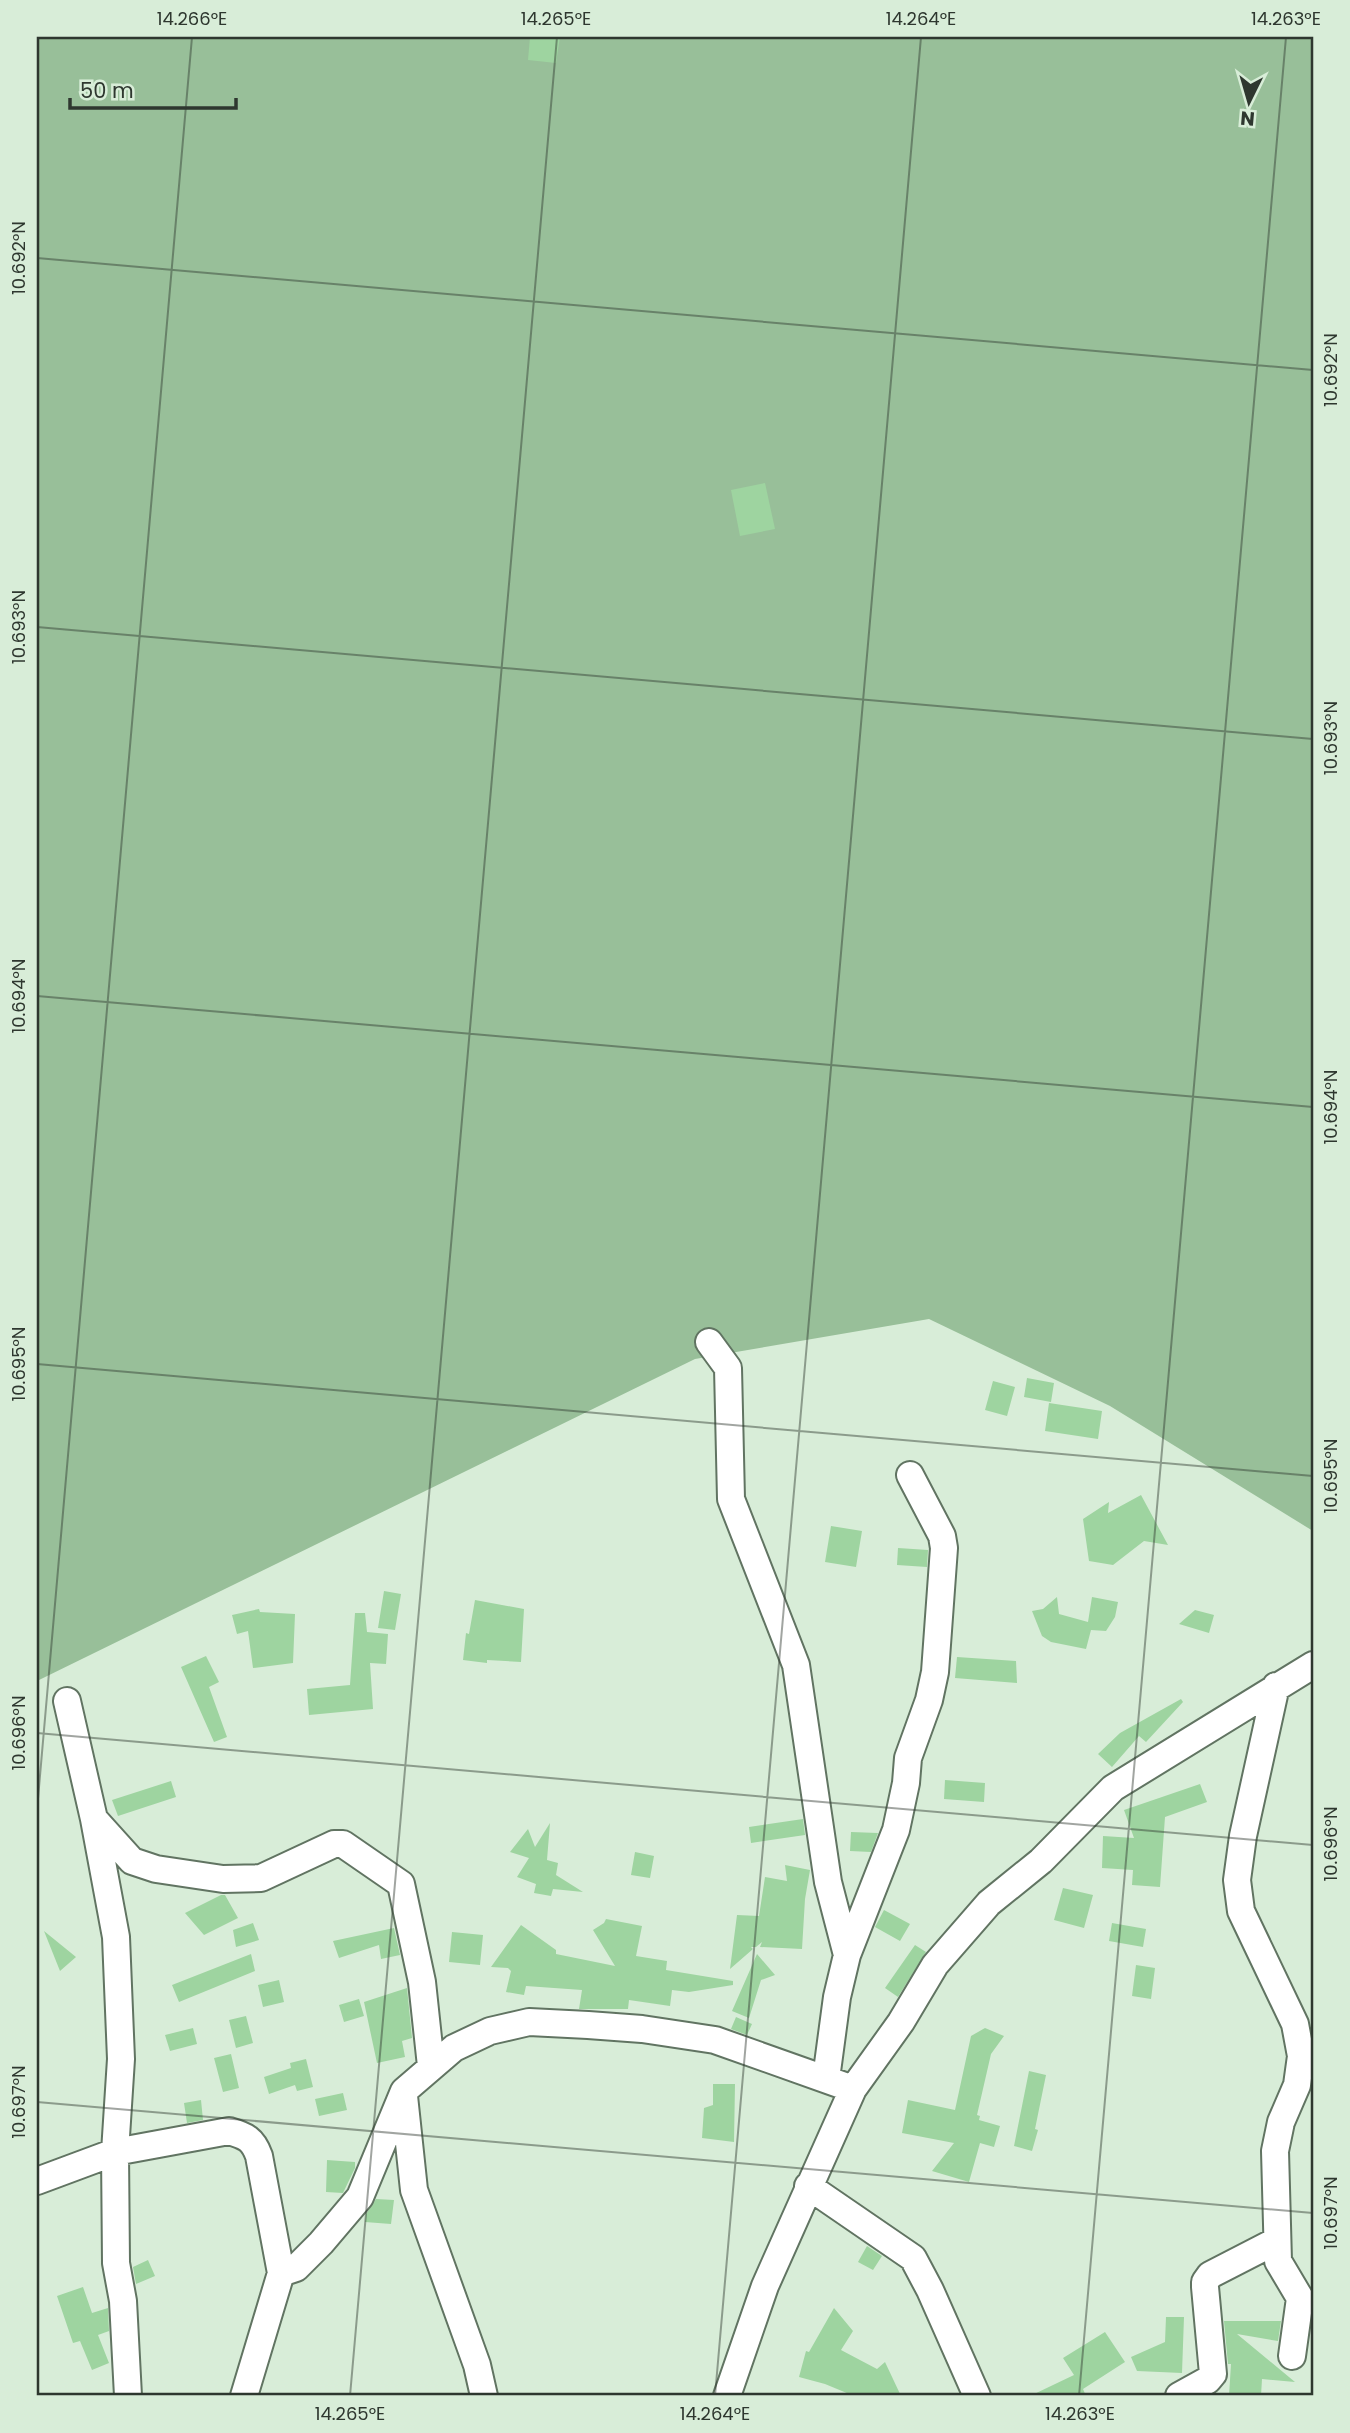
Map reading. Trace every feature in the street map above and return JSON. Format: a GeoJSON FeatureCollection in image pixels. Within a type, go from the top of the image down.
{"type":"FeatureCollection","features":[{"type":"Feature","properties":{"kind":"street"},"geometry":{"type":"LineString","coordinates":[[709,1342],[728,1368],[731,1500],[796,1665],[828,1882],[847,1955]]}},
{"type":"Feature","properties":{"kind":"street"},"geometry":{"type":"LineString","coordinates":[[826,2079],[837,1997],[847,1955],[896,1830],[906,1783],[908,1758],[923,1720],[935,1672],[944,1548],[942,1536],[910,1475]]}},
{"type":"Feature","properties":{"kind":"street"},"geometry":{"type":"LineString","coordinates":[[727,2396],[765,2286],[853,2089],[901,2022],[935,1965],[989,1903],[1041,1861],[1113,1788],[1313,1665]]}},
{"type":"Feature","properties":{"kind":"street"},"geometry":{"type":"LineString","coordinates":[[1276,1686],[1243,1836],[1237,1880],[1241,1911],[1295,2024],[1301,2056],[1297,2085],[1281,2122],[1275,2151],[1276,2241],[1280,2268],[1292,2281],[1300,2298],[1292,2356]]}},
{"type":"Feature","properties":{"kind":"street"},"geometry":{"type":"LineString","coordinates":[[67,1700],[94,1819],[117,1950],[121,2059],[115,2152],[116,2263],[122,2301],[128,2396]]}},
{"type":"Feature","properties":{"kind":"street"},"geometry":{"type":"LineString","coordinates":[[94,1819],[132,1861],[156,1869],[223,1879],[261,1878],[334,1844],[343,1844],[401,1884],[422,1982],[431,2066]]}},
{"type":"Feature","properties":{"kind":"street"},"geometry":{"type":"LineString","coordinates":[[281,2273],[296,2268],[321,2243],[359,2197],[404,2091],[454,2048],[490,2031],[529,2022],[642,2029],[715,2040],[853,2089]]}},
{"type":"Feature","properties":{"kind":"street"},"geometry":{"type":"LineString","coordinates":[[404,2091],[414,2190],[477,2365],[484,2396]]}},
{"type":"Feature","properties":{"kind":"street"},"geometry":{"type":"LineString","coordinates":[[37,2181],[115,2152],[229,2131],[246,2136],[254,2143],[281,2273],[244,2396]]}},
{"type":"Feature","properties":{"kind":"street"},"geometry":{"type":"LineString","coordinates":[[808,2186],[912,2258],[930,2290],[977,2396]]}},
{"type":"Feature","properties":{"kind":"street"},"geometry":{"type":"LineString","coordinates":[[1179,2396],[1208,2380],[1213,2374],[1205,2287],[1207,2278],[1276,2241]]}},
{"type":"Feature","properties":{"kind":"green space"},"geometry":{"type":"Polygon","coordinates":[[[37,37],[1313,37],[1313,1531],[1110,1406],[929,1319],[695,1359],[37,1681],[37,37]]]}},
{"type":"Feature","properties":{"kind":"building"},"geometry":{"type":"Polygon","coordinates":[[[530,37],[560,37],[556,63],[528,60],[530,37]]]}},
{"type":"Feature","properties":{"kind":"building"},"geometry":{"type":"Polygon","coordinates":[[[765,483],[775,529],[740,536],[731,490],[765,483]]]}},
{"type":"Feature","properties":{"kind":"building"},"geometry":{"type":"Polygon","coordinates":[[[1027,1378],[1054,1383],[1051,1402],[1024,1397],[1027,1378]]]}},
{"type":"Feature","properties":{"kind":"building"},"geometry":{"type":"Polygon","coordinates":[[[993,1381],[1015,1387],[1007,1416],[985,1410],[993,1381]]]}},
{"type":"Feature","properties":{"kind":"building"},"geometry":{"type":"Polygon","coordinates":[[[1049,1403],[1102,1411],[1098,1439],[1045,1431],[1049,1403]]]}},
{"type":"Feature","properties":{"kind":"building"},"geometry":{"type":"Polygon","coordinates":[[[1141,1495],[1168,1545],[1144,1541],[1113,1565],[1089,1561],[1083,1519],[1109,1502],[1108,1513],[1141,1495]]]}},
{"type":"Feature","properties":{"kind":"building"},"geometry":{"type":"Polygon","coordinates":[[[831,1526],[862,1531],[856,1567],[825,1562],[831,1526]]]}},
{"type":"Feature","properties":{"kind":"building"},"geometry":{"type":"Polygon","coordinates":[[[898,1548],[928,1550],[927,1567],[897,1565],[898,1548]]]}},
{"type":"Feature","properties":{"kind":"building"},"geometry":{"type":"Polygon","coordinates":[[[384,1591],[401,1594],[395,1630],[378,1628],[384,1591]]]}},
{"type":"Feature","properties":{"kind":"building"},"geometry":{"type":"Polygon","coordinates":[[[1057,1597],[1059,1614],[1088,1622],[1092,1597],[1118,1602],[1115,1617],[1106,1631],[1091,1630],[1086,1649],[1051,1642],[1042,1636],[1032,1611],[1043,1609],[1057,1597]]]}},
{"type":"Feature","properties":{"kind":"building"},"geometry":{"type":"Polygon","coordinates":[[[475,1600],[524,1609],[521,1662],[487,1660],[487,1663],[463,1660],[466,1633],[469,1634],[475,1600]]]}},
{"type":"Feature","properties":{"kind":"building"},"geometry":{"type":"Polygon","coordinates":[[[259,1609],[260,1612],[295,1614],[293,1663],[253,1668],[248,1631],[237,1634],[232,1615],[259,1609]]]}},
{"type":"Feature","properties":{"kind":"building"},"geometry":{"type":"Polygon","coordinates":[[[1195,1610],[1214,1615],[1209,1633],[1179,1624],[1195,1610]]]}},
{"type":"Feature","properties":{"kind":"building"},"geometry":{"type":"Polygon","coordinates":[[[355,1613],[365,1613],[367,1632],[388,1634],[386,1664],[370,1663],[373,1709],[309,1715],[307,1689],[350,1685],[355,1613]]]}},
{"type":"Feature","properties":{"kind":"building"},"geometry":{"type":"Polygon","coordinates":[[[206,1656],[219,1682],[209,1687],[227,1737],[214,1742],[181,1667],[206,1656]]]}},
{"type":"Feature","properties":{"kind":"building"},"geometry":{"type":"Polygon","coordinates":[[[957,1657],[1016,1661],[1017,1683],[955,1678],[957,1657]]]}},
{"type":"Feature","properties":{"kind":"building"},"geometry":{"type":"Polygon","coordinates":[[[1181,1699],[1183,1702],[1146,1742],[1139,1736],[1112,1767],[1098,1754],[1120,1733],[1181,1699]]]}},
{"type":"Feature","properties":{"kind":"building"},"geometry":{"type":"Polygon","coordinates":[[[945,1780],[985,1783],[984,1802],[944,1799],[945,1780]]]}},
{"type":"Feature","properties":{"kind":"building"},"geometry":{"type":"Polygon","coordinates":[[[171,1781],[176,1797],[118,1816],[112,1800],[171,1781]]]}},
{"type":"Feature","properties":{"kind":"building"},"geometry":{"type":"Polygon","coordinates":[[[1200,1784],[1207,1802],[1165,1817],[1160,1887],[1132,1885],[1133,1870],[1102,1868],[1103,1836],[1134,1838],[1124,1810],[1200,1784]]]}},
{"type":"Feature","properties":{"kind":"building"},"geometry":{"type":"Polygon","coordinates":[[[803,1819],[805,1835],[751,1843],[749,1827],[803,1819]]]}},
{"type":"Feature","properties":{"kind":"building"},"geometry":{"type":"Polygon","coordinates":[[[550,1823],[547,1860],[558,1863],[556,1875],[583,1892],[553,1889],[551,1896],[534,1893],[536,1884],[517,1877],[529,1858],[510,1852],[528,1829],[535,1847],[550,1823]]]}},
{"type":"Feature","properties":{"kind":"building"},"geometry":{"type":"Polygon","coordinates":[[[851,1832],[878,1833],[871,1852],[850,1851],[851,1832]]]}},
{"type":"Feature","properties":{"kind":"building"},"geometry":{"type":"Polygon","coordinates":[[[635,1852],[654,1856],[650,1878],[631,1875],[635,1852]]]}},
{"type":"Feature","properties":{"kind":"building"},"geometry":{"type":"Polygon","coordinates":[[[785,1865],[810,1870],[802,1949],[760,1947],[762,1942],[751,1947],[753,1949],[730,1969],[737,1915],[759,1916],[765,1877],[787,1881],[785,1865]]]}},
{"type":"Feature","properties":{"kind":"building"},"geometry":{"type":"Polygon","coordinates":[[[1063,1888],[1093,1895],[1084,1928],[1054,1920],[1063,1888]]]}},
{"type":"Feature","properties":{"kind":"building"},"geometry":{"type":"Polygon","coordinates":[[[225,1895],[238,1918],[204,1935],[185,1913],[225,1895]]]}},
{"type":"Feature","properties":{"kind":"building"},"geometry":{"type":"Polygon","coordinates":[[[884,1910],[910,1924],[900,1941],[875,1927],[884,1910]]]}},
{"type":"Feature","properties":{"kind":"building"},"geometry":{"type":"Polygon","coordinates":[[[606,1919],[642,1926],[636,1956],[667,1961],[666,1970],[733,1981],[733,1985],[689,1992],[672,1990],[670,2006],[629,2000],[628,2009],[579,2009],[582,1990],[526,1986],[524,1995],[506,1992],[511,1971],[508,1968],[491,1967],[521,1925],[556,1950],[556,1954],[615,1966],[593,1930],[606,1919]]]}},
{"type":"Feature","properties":{"kind":"building"},"geometry":{"type":"Polygon","coordinates":[[[253,1923],[259,1940],[236,1947],[233,1930],[253,1923]]]}},
{"type":"Feature","properties":{"kind":"building"},"geometry":{"type":"Polygon","coordinates":[[[1112,1923],[1146,1929],[1143,1947],[1109,1941],[1112,1923]]]}},
{"type":"Feature","properties":{"kind":"building"},"geometry":{"type":"Polygon","coordinates":[[[394,1928],[400,1955],[381,1959],[379,1945],[339,1958],[333,1941],[394,1928]]]}},
{"type":"Feature","properties":{"kind":"building"},"geometry":{"type":"Polygon","coordinates":[[[44,1931],[76,1957],[60,1971],[44,1931]]]}},
{"type":"Feature","properties":{"kind":"building"},"geometry":{"type":"Polygon","coordinates":[[[452,1932],[483,1935],[480,1965],[449,1962],[452,1932]]]}},
{"type":"Feature","properties":{"kind":"building"},"geometry":{"type":"Polygon","coordinates":[[[915,1945],[926,1952],[898,1997],[885,1988],[915,1945]]]}},
{"type":"Feature","properties":{"kind":"building"},"geometry":{"type":"Polygon","coordinates":[[[251,1954],[255,1971],[179,2002],[172,1985],[251,1954]]]}},
{"type":"Feature","properties":{"kind":"building"},"geometry":{"type":"Polygon","coordinates":[[[757,1954],[775,1975],[761,1980],[749,2018],[732,2011],[757,1954]]]}},
{"type":"Feature","properties":{"kind":"building"},"geometry":{"type":"Polygon","coordinates":[[[1136,1965],[1155,1968],[1151,1999],[1132,1996],[1136,1965]]]}},
{"type":"Feature","properties":{"kind":"building"},"geometry":{"type":"Polygon","coordinates":[[[279,1980],[284,2002],[263,2007],[258,1985],[279,1980]]]}},
{"type":"Feature","properties":{"kind":"building"},"geometry":{"type":"Polygon","coordinates":[[[407,1988],[412,2038],[402,2041],[405,2057],[377,2063],[364,2002],[407,1988]]]}},
{"type":"Feature","properties":{"kind":"building"},"geometry":{"type":"Polygon","coordinates":[[[359,1999],[364,2016],[344,2022],[339,2005],[359,1999]]]}},
{"type":"Feature","properties":{"kind":"building"},"geometry":{"type":"Polygon","coordinates":[[[246,2016],[253,2043],[236,2048],[229,2020],[246,2016]]]}},
{"type":"Feature","properties":{"kind":"building"},"geometry":{"type":"Polygon","coordinates":[[[736,2017],[752,2024],[747,2035],[731,2029],[736,2017]]]}},
{"type":"Feature","properties":{"kind":"building"},"geometry":{"type":"Polygon","coordinates":[[[193,2028],[197,2044],[170,2051],[165,2035],[193,2028]]]}},
{"type":"Feature","properties":{"kind":"building"},"geometry":{"type":"Polygon","coordinates":[[[985,2028],[1004,2036],[991,2054],[977,2115],[980,2116],[979,2120],[1000,2126],[994,2147],[980,2143],[969,2182],[932,2171],[954,2143],[902,2133],[908,2100],[955,2110],[971,2036],[985,2028]]]}},
{"type":"Feature","properties":{"kind":"building"},"geometry":{"type":"Polygon","coordinates":[[[231,2054],[239,2088],[223,2092],[214,2058],[231,2054]]]}},
{"type":"Feature","properties":{"kind":"building"},"geometry":{"type":"Polygon","coordinates":[[[306,2059],[313,2087],[297,2091],[295,2085],[269,2094],[264,2077],[291,2068],[290,2063],[306,2059]]]}},
{"type":"Feature","properties":{"kind":"building"},"geometry":{"type":"Polygon","coordinates":[[[1029,2071],[1046,2075],[1032,2151],[1014,2146],[1029,2071]]]}},
{"type":"Feature","properties":{"kind":"building"},"geometry":{"type":"Polygon","coordinates":[[[713,2084],[735,2084],[734,2142],[702,2138],[704,2108],[713,2105],[713,2084]]]}},
{"type":"Feature","properties":{"kind":"building"},"geometry":{"type":"Polygon","coordinates":[[[343,2093],[347,2110],[319,2116],[315,2099],[343,2093]]]}},
{"type":"Feature","properties":{"kind":"building"},"geometry":{"type":"Polygon","coordinates":[[[201,2100],[203,2120],[187,2123],[184,2103],[201,2100]]]}},
{"type":"Feature","properties":{"kind":"building"},"geometry":{"type":"Polygon","coordinates":[[[327,2160],[355,2162],[355,2168],[343,2193],[326,2192],[327,2160]]]}},
{"type":"Feature","properties":{"kind":"building"},"geometry":{"type":"Polygon","coordinates":[[[376,2199],[394,2200],[391,2224],[365,2222],[366,2214],[376,2199]]]}},
{"type":"Feature","properties":{"kind":"building"},"geometry":{"type":"Polygon","coordinates":[[[867,2246],[882,2256],[873,2270],[858,2262],[867,2246]]]}},
{"type":"Feature","properties":{"kind":"building"},"geometry":{"type":"Polygon","coordinates":[[[148,2260],[155,2276],[136,2284],[133,2267],[148,2260]]]}},
{"type":"Feature","properties":{"kind":"building"},"geometry":{"type":"Polygon","coordinates":[[[83,2287],[92,2313],[108,2308],[109,2331],[98,2335],[109,2363],[92,2370],[80,2341],[73,2343],[57,2296],[83,2287]]]}},
{"type":"Feature","properties":{"kind":"building"},"geometry":{"type":"Polygon","coordinates":[[[834,2308],[853,2331],[841,2350],[877,2369],[885,2362],[901,2396],[854,2396],[799,2377],[806,2351],[809,2352],[834,2308]]]}},
{"type":"Feature","properties":{"kind":"building"},"geometry":{"type":"Polygon","coordinates":[[[1166,2317],[1184,2317],[1182,2373],[1137,2371],[1131,2357],[1165,2342],[1166,2317]]]}},
{"type":"Feature","properties":{"kind":"building"},"geometry":{"type":"Polygon","coordinates":[[[1224,2321],[1281,2321],[1278,2341],[1237,2334],[1295,2382],[1262,2379],[1261,2396],[1229,2396],[1231,2364],[1228,2364],[1224,2321]]]}},
{"type":"Feature","properties":{"kind":"building"},"geometry":{"type":"Polygon","coordinates":[[[1105,2332],[1125,2362],[1083,2389],[1086,2396],[1030,2396],[1074,2375],[1063,2358],[1105,2332]]]}}]}
